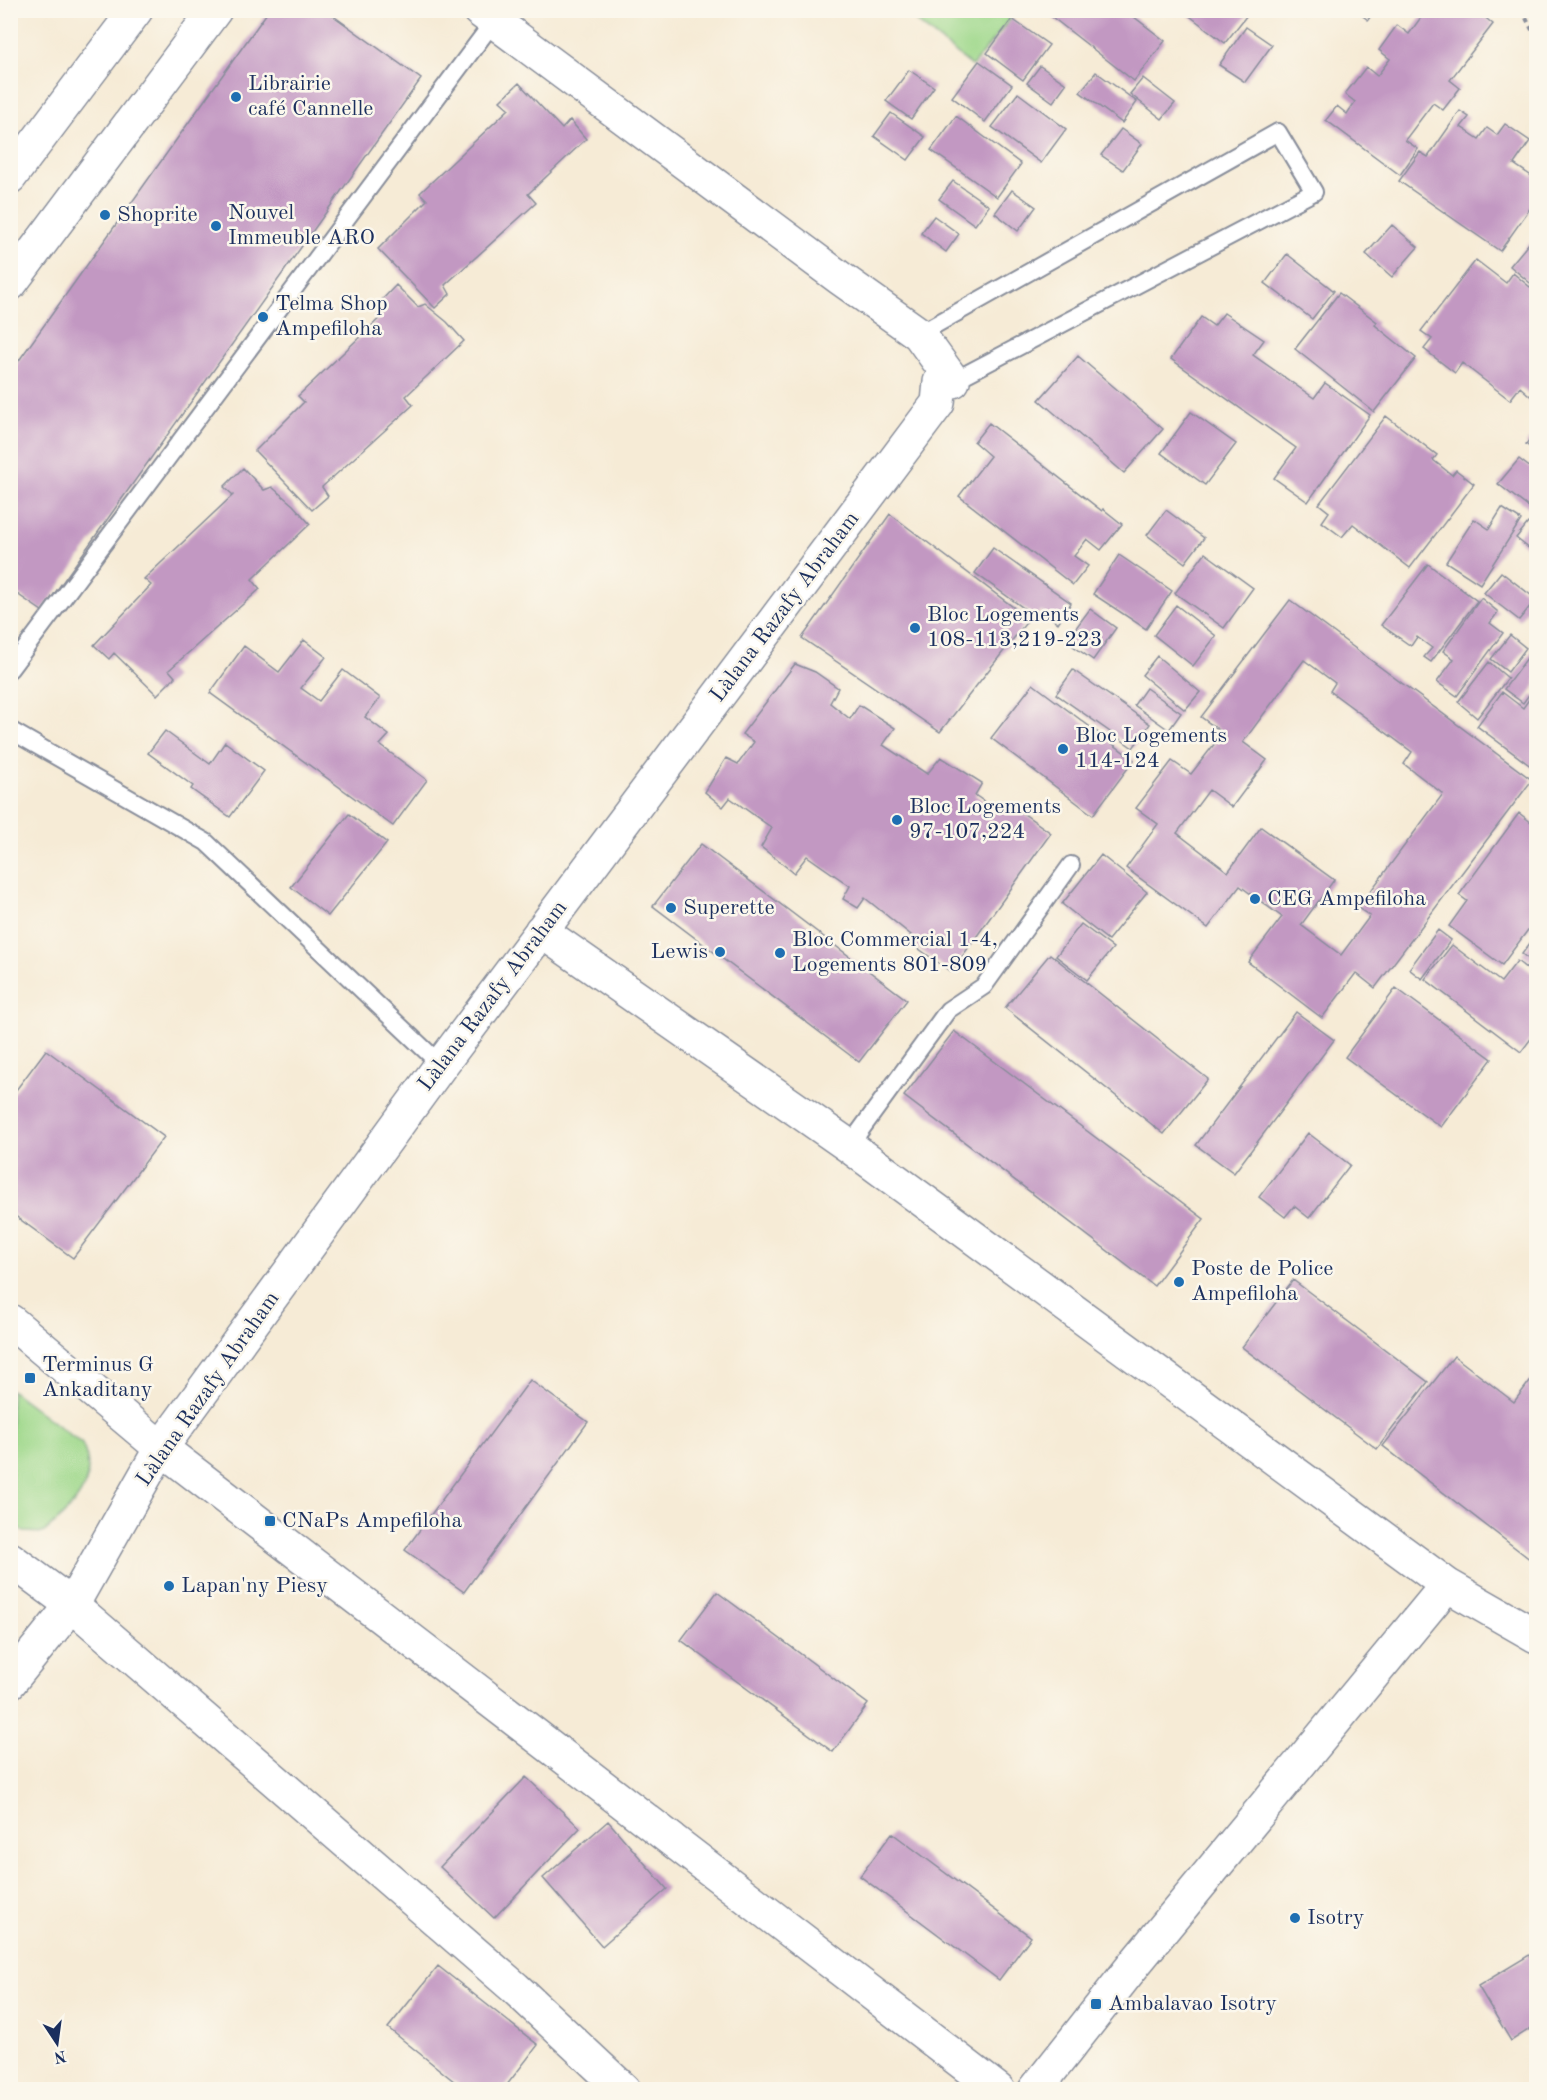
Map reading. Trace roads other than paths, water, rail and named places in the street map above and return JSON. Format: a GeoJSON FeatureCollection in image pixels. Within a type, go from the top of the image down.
{"type":"FeatureCollection","features":[{"type":"Feature","properties":{"kind":"street"},"geometry":{"type":"LineString","coordinates":[[10,177],[136,10]]}},
{"type":"Feature","properties":{"kind":"street"},"geometry":{"type":"LineString","coordinates":[[10,284],[215,10]]}},
{"type":"Feature","properties":{"kind":"street"},"geometry":{"type":"LineString","coordinates":[[486,16],[919,334],[946,392]]}},
{"type":"Feature","properties":{"kind":"street","name":"Làlana Razafy Abraham"},"geometry":{"type":"LineString","coordinates":[[10,1683],[72,1605],[160,1448],[441,1065],[946,392]]}},
{"type":"Feature","properties":{"kind":"street"},"geometry":{"type":"LineString","coordinates":[[541,931],[849,1146],[1447,1585],[1536,1636]]}},
{"type":"Feature","properties":{"kind":"street"},"geometry":{"type":"LineString","coordinates":[[10,1321],[160,1448],[998,2090]]}},
{"type":"Feature","properties":{"kind":"street"},"geometry":{"type":"LineString","coordinates":[[10,1559],[72,1605],[506,1980],[624,2090]]}},
{"type":"Feature","properties":{"kind":"street"},"geometry":{"type":"LineString","coordinates":[[1035,2090],[1136,1962],[1447,1585]]}},
{"type":"Feature","properties":{"kind":"lane"},"geometry":{"type":"LineString","coordinates":[[12,662],[486,16]]}},
{"type":"Feature","properties":{"kind":"lane"},"geometry":{"type":"LineString","coordinates":[[919,334],[1278,132],[1314,192],[946,392]]}},
{"type":"Feature","properties":{"kind":"lane"},"geometry":{"type":"LineString","coordinates":[[10,730],[206,842],[441,1065]]}},
{"type":"Feature","properties":{"kind":"lane"},"geometry":{"type":"LineString","coordinates":[[849,1146],[948,1010],[984,986],[1071,865]]}},
{"type":"Feature","properties":{"kind":"place","name":"Librairie café Cannelle"},"geometry":{"type":"Point","coordinates":[236,97]}},
{"type":"Feature","properties":{"kind":"place","name":"Shoprite"},"geometry":{"type":"Point","coordinates":[105,215]}},
{"type":"Feature","properties":{"kind":"place","name":"Nouvel Immeuble ARO"},"geometry":{"type":"Point","coordinates":[216,226]}},
{"type":"Feature","properties":{"kind":"place","name":"Telma Shop Ampefiloha"},"geometry":{"type":"Point","coordinates":[263,317]}},
{"type":"Feature","properties":{"kind":"place","name":"Bloc Logements 108-113,219-223"},"geometry":{"type":"Point","coordinates":[915,628]}},
{"type":"Feature","properties":{"kind":"place","name":"Bloc Logements 114-124"},"geometry":{"type":"Point","coordinates":[1063,749]}},
{"type":"Feature","properties":{"kind":"place","name":"Bloc Logements 97-107,224"},"geometry":{"type":"Point","coordinates":[897,820]}},
{"type":"Feature","properties":{"kind":"place","name":"CEG Ampefiloha"},"geometry":{"type":"Point","coordinates":[1255,899]}},
{"type":"Feature","properties":{"kind":"place","name":"Superette"},"geometry":{"type":"Point","coordinates":[671,908]}},
{"type":"Feature","properties":{"kind":"place","name":"Lewis"},"geometry":{"type":"Point","coordinates":[720,952]}},
{"type":"Feature","properties":{"kind":"place","name":"Bloc Commercial 1-4, Logements 801-809"},"geometry":{"type":"Point","coordinates":[780,953]}},
{"type":"Feature","properties":{"kind":"place","name":"Poste de Police Ampefiloha"},"geometry":{"type":"Point","coordinates":[1179,1282]}},
{"type":"Feature","properties":{"kind":"place","name":"Terminus G Ankaditany"},"geometry":{"type":"Point","coordinates":[30,1378]}},
{"type":"Feature","properties":{"kind":"place","name":"CNaPs Ampefiloha"},"geometry":{"type":"Point","coordinates":[270,1521]}},
{"type":"Feature","properties":{"kind":"place","name":"Lapan'ny Piesy"},"geometry":{"type":"Point","coordinates":[169,1586]}},
{"type":"Feature","properties":{"kind":"place","name":"Isotry"},"geometry":{"type":"Point","coordinates":[1295,1918]}},
{"type":"Feature","properties":{"kind":"place","name":"Ambalavao Isotry"},"geometry":{"type":"Point","coordinates":[1096,2004]}}]}
